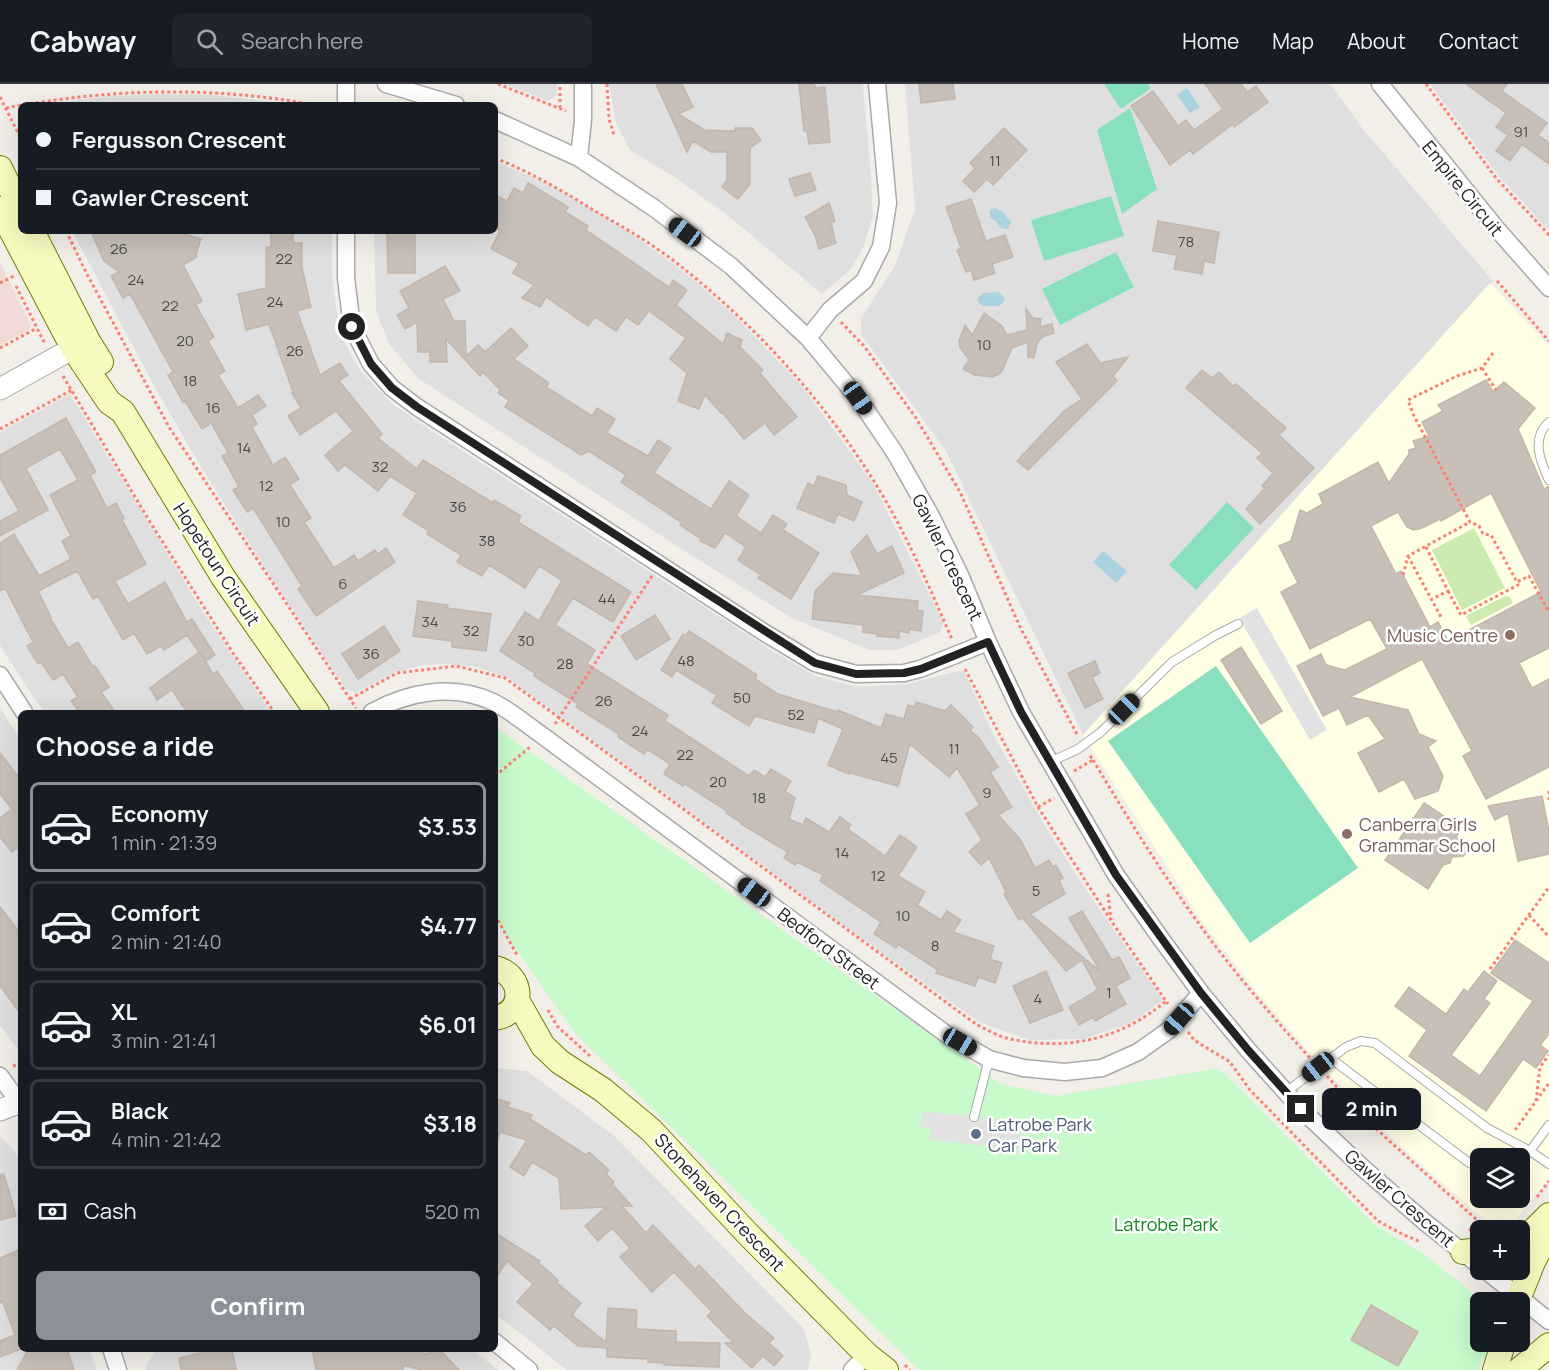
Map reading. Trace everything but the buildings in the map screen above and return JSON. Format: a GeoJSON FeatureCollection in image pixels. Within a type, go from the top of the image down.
{"type":"FeatureCollection","features":[{"type":"Feature","properties":{"kind":"main road"},"geometry":{"type":"LineString","coordinates":[[0,168],[18,204]]}},
{"type":"Feature","properties":{"kind":"main road","name":"Hopetoun Circuit"},"geometry":{"type":"LineString","coordinates":[[0,209],[71,350],[109,402],[123,412],[223,577],[316,710]]}},
{"type":"Feature","properties":{"kind":"main road","name":"Hopetoun Circuit"},"geometry":{"type":"LineString","coordinates":[[33,234],[71,350]]}},
{"type":"Feature","properties":{"kind":"main road","name":"Stonehaven Crescent"},"geometry":{"type":"LineString","coordinates":[[498,969],[512,976],[516,984],[517,999],[543,1046],[560,1062],[603,1090],[651,1130],[746,1232],[859,1363],[886,1370]]}},
{"type":"Feature","properties":{"kind":"main road"},"geometry":{"type":"LineString","coordinates":[[498,1018],[507,1014],[517,999]]}},
{"type":"Feature","properties":{"kind":"main road","name":"Stonehaven Crescent"},"geometry":{"type":"LineString","coordinates":[[498,1019],[525,1038],[543,1046]]}},
{"type":"Feature","properties":{"kind":"main road"},"geometry":{"type":"LineString","coordinates":[[1530,1234],[1549,1215]]}},
{"type":"Feature","properties":{"kind":"main road"},"geometry":{"type":"LineString","coordinates":[[1521,1292],[1549,1231]]}},
{"type":"Feature","properties":{"kind":"main road"},"geometry":{"type":"LineString","coordinates":[[1519,1370],[1549,1345]]}},
{"type":"Feature","properties":{"kind":"main road"},"geometry":{"type":"LineString","coordinates":[[1495,1370],[1501,1352]]}},
{"type":"Feature","properties":{"kind":"street"},"geometry":{"type":"LineString","coordinates":[[346,84],[346,102]]}},
{"type":"Feature","properties":{"kind":"street"},"geometry":{"type":"LineString","coordinates":[[386,84],[446,102]]}},
{"type":"Feature","properties":{"kind":"street"},"geometry":{"type":"LineString","coordinates":[[579,159],[583,120],[583,84]]}},
{"type":"Feature","properties":{"kind":"street"},"geometry":{"type":"LineString","coordinates":[[808,338],[830,310],[864,281],[881,247],[888,203],[877,84]]}},
{"type":"Feature","properties":{"kind":"street","name":"Empire Circuit"},"geometry":{"type":"LineString","coordinates":[[1380,84],[1496,228],[1549,288]]}},
{"type":"Feature","properties":{"kind":"street","name":"Gawler Crescent"},"geometry":{"type":"LineString","coordinates":[[498,121],[579,159],[654,208],[731,266],[808,338],[858,398],[895,453],[960,575],[1021,712],[1116,875],[1201,993],[1286,1092],[1363,1168],[1426,1223],[1470,1254]]}},
{"type":"Feature","properties":{"kind":"street"},"geometry":{"type":"LineString","coordinates":[[346,234],[346,278],[352,327],[371,364],[392,388],[417,407],[815,663],[856,674],[904,673],[921,669],[988,642]]}},
{"type":"Feature","properties":{"kind":"street"},"geometry":{"type":"LineString","coordinates":[[0,389],[71,350]]}},
{"type":"Feature","properties":{"kind":"street"},"geometry":{"type":"LineString","coordinates":[[0,675],[23,710]]}},
{"type":"Feature","properties":{"kind":"street","name":"Bedford Street"},"geometry":{"type":"LineString","coordinates":[[375,710],[391,701],[422,692],[458,692],[492,702],[543,736],[946,1034],[989,1059],[1023,1068],[1065,1072],[1102,1068],[1138,1052],[1169,1030],[1201,993]]}},
{"type":"Feature","properties":{"kind":"street"},"geometry":{"type":"LineString","coordinates":[[0,1076],[18,1099]]}},
{"type":"Feature","properties":{"kind":"street"},"geometry":{"type":"LineString","coordinates":[[0,1110],[18,1104]]}},
{"type":"Feature","properties":{"kind":"street","name":"Gawler Crescent"},"geometry":{"type":"LineString","coordinates":[[1498,1280],[1510,1292]]}},
{"type":"Feature","properties":{"kind":"street","name":"Gawler Crescent"},"geometry":{"type":"LineString","coordinates":[[1530,1308],[1549,1321]]}},
{"type":"Feature","properties":{"kind":"street"},"geometry":{"type":"LineString","coordinates":[[498,1344],[529,1370]]}},
{"type":"Feature","properties":{"kind":"street"},"geometry":{"type":"LineString","coordinates":[[112,1352],[118,1370]]}},
{"type":"Feature","properties":{"kind":"lane"},"geometry":{"type":"LineString","coordinates":[[1549,422],[1543,428],[1537,442],[1543,468],[1549,480]]}},
{"type":"Feature","properties":{"kind":"lane"},"geometry":{"type":"LineString","coordinates":[[1050,762],[1084,745],[1101,732],[1172,662],[1215,635],[1238,624]]}},
{"type":"Feature","properties":{"kind":"lane"},"geometry":{"type":"LineString","coordinates":[[1286,1092],[1347,1047],[1361,1041],[1375,1043],[1487,1128],[1525,1148]]}},
{"type":"Feature","properties":{"kind":"lane"},"geometry":{"type":"LineString","coordinates":[[1330,1058],[1470,1163]]}},
{"type":"Feature","properties":{"kind":"lane"},"geometry":{"type":"LineString","coordinates":[[975,1117],[989,1059]]}},
{"type":"Feature","properties":{"kind":"lane"},"geometry":{"type":"LineString","coordinates":[[1549,1125],[1530,1151],[1549,1164]]}},
{"type":"Feature","properties":{"kind":"path"},"geometry":{"type":"LineString","coordinates":[[498,84],[560,108],[583,120]]}},
{"type":"Feature","properties":{"kind":"path"},"geometry":{"type":"LineString","coordinates":[[560,84],[560,108]]}},
{"type":"Feature","properties":{"kind":"path"},"geometry":{"type":"LineString","coordinates":[[607,84],[609,119],[614,135]]}},
{"type":"Feature","properties":{"kind":"path"},"geometry":{"type":"LineString","coordinates":[[1426,84],[1496,178],[1549,235]]}},
{"type":"Feature","properties":{"kind":"path"},"geometry":{"type":"LineString","coordinates":[[45,102],[108,94],[178,92],[267,97],[297,102]]}},
{"type":"Feature","properties":{"kind":"path"},"geometry":{"type":"LineString","coordinates":[[0,97],[18,133]]}},
{"type":"Feature","properties":{"kind":"path"},"geometry":{"type":"LineString","coordinates":[[6,108],[18,106]]}},
{"type":"Feature","properties":{"kind":"path"},"geometry":{"type":"LineString","coordinates":[[498,159],[544,180],[633,233],[682,267],[760,338],[824,410],[872,478],[916,556],[958,654],[1038,807],[1112,922],[1194,1040],[1230,1062],[1250,1090],[1378,1221],[1422,1242]]}},
{"type":"Feature","properties":{"kind":"path"},"geometry":{"type":"LineString","coordinates":[[67,234],[169,427],[358,710]]}},
{"type":"Feature","properties":{"kind":"path"},"geometry":{"type":"LineString","coordinates":[[12,278],[37,328],[71,350],[72,390],[150,522],[233,653],[273,710]]}},
{"type":"Feature","properties":{"kind":"path"},"geometry":{"type":"LineString","coordinates":[[1497,281],[1549,341]]}},
{"type":"Feature","properties":{"kind":"path"},"geometry":{"type":"LineString","coordinates":[[830,310],[864,346],[916,418],[960,492],[1021,629],[1084,745],[1144,844],[1197,922],[1271,1014],[1363,1117],[1478,1220]]}},
{"type":"Feature","properties":{"kind":"path"},"geometry":{"type":"LineString","coordinates":[[0,348],[37,328]]}},
{"type":"Feature","properties":{"kind":"path"},"geometry":{"type":"LineString","coordinates":[[1493,353],[1482,368],[1456,376],[1408,400],[1413,414],[1470,522],[1479,526],[1482,534],[1491,535],[1517,582]]}},
{"type":"Feature","properties":{"kind":"path"},"geometry":{"type":"LineString","coordinates":[[1482,368],[1496,390]]}},
{"type":"Feature","properties":{"kind":"path"},"geometry":{"type":"LineString","coordinates":[[0,429],[72,390]]}},
{"type":"Feature","properties":{"kind":"path"},"geometry":{"type":"LineString","coordinates":[[1403,575],[1408,556],[1470,522]]}},
{"type":"Feature","properties":{"kind":"path"},"geometry":{"type":"LineString","coordinates":[[1426,547],[1461,615],[1518,585],[1517,582],[1529,576],[1549,612]]}},
{"type":"Feature","properties":{"kind":"path"},"geometry":{"type":"LineString","coordinates":[[1408,556],[1441,617]]}},
{"type":"Feature","properties":{"kind":"path"},"geometry":{"type":"LineString","coordinates":[[498,774],[552,728],[660,564]]}},
{"type":"Feature","properties":{"kind":"path"},"geometry":{"type":"LineString","coordinates":[[1432,599],[1448,591]]}},
{"type":"Feature","properties":{"kind":"path"},"geometry":{"type":"LineString","coordinates":[[350,699],[397,673],[456,666],[505,678],[977,1025],[1004,1037],[1042,1044],[1101,1038],[1131,1026],[1150,1015],[1166,1001]]}},
{"type":"Feature","properties":{"kind":"path"},"geometry":{"type":"LineString","coordinates":[[1077,776],[1073,770],[1093,760]]}},
{"type":"Feature","properties":{"kind":"path"},"geometry":{"type":"LineString","coordinates":[[1549,791],[1549,801]]}},
{"type":"Feature","properties":{"kind":"path"},"geometry":{"type":"LineString","coordinates":[[1106,885],[1112,922]]}},
{"type":"Feature","properties":{"kind":"path"},"geometry":{"type":"LineString","coordinates":[[1490,969],[1549,887]]}},
{"type":"Feature","properties":{"kind":"path"},"geometry":{"type":"LineString","coordinates":[[1529,915],[1549,937]]}},
{"type":"Feature","properties":{"kind":"path"},"geometry":{"type":"LineString","coordinates":[[1536,1101],[1539,1067],[1549,1055]]}},
{"type":"Feature","properties":{"kind":"path"},"geometry":{"type":"LineString","coordinates":[[1502,1148],[1549,1083]]}},
{"type":"Feature","properties":{"kind":"shaded area"},"geometry":{"type":"Polygon","coordinates":[[[505,84],[557,84],[557,95],[548,101],[505,84]]]}},
{"type":"Feature","properties":{"kind":"shaded area"},"geometry":{"type":"Polygon","coordinates":[[[609,84],[863,84],[873,216],[863,248],[850,270],[822,294],[727,215],[676,178],[630,150],[616,123],[609,84]]]}},
{"type":"Feature","properties":{"kind":"shaded area"},"geometry":{"type":"Polygon","coordinates":[[[905,84],[1331,84],[1362,128],[1493,281],[1083,735],[946,451],[861,334],[861,318],[895,266],[915,209],[905,84]]]}},
{"type":"Feature","properties":{"kind":"shaded area"},"geometry":{"type":"Polygon","coordinates":[[[1430,84],[1549,84],[1549,231],[1497,174],[1430,84]]]}},
{"type":"Feature","properties":{"kind":"shaded area"},"geometry":{"type":"Polygon","coordinates":[[[213,95],[273,102],[65,102],[111,96],[213,95]]]}},
{"type":"Feature","properties":{"kind":"shaded area"},"geometry":{"type":"Polygon","coordinates":[[[498,162],[552,186],[622,227],[687,274],[736,317],[802,386],[872,482],[944,623],[940,632],[898,650],[869,650],[790,617],[419,379],[389,344],[376,311],[374,234],[498,234],[498,162]]]}},
{"type":"Feature","properties":{"kind":"shaded area"},"geometry":{"type":"Polygon","coordinates":[[[74,234],[332,234],[332,270],[336,308],[344,341],[360,370],[392,404],[771,650],[815,676],[859,687],[908,684],[964,671],[995,738],[1045,826],[1084,887],[1163,1000],[1131,1023],[1083,1039],[1029,1040],[979,1022],[508,678],[477,667],[447,664],[424,665],[396,672],[355,693],[346,689],[277,587],[201,467],[154,386],[74,234]]]}},
{"type":"Feature","properties":{"kind":"shaded area"},"geometry":{"type":"Polygon","coordinates":[[[0,262],[31,325],[29,330],[0,345],[0,262]]]}},
{"type":"Feature","properties":{"kind":"shaded area","name":"Canberra Girls Grammar School"},"geometry":{"type":"Polygon","coordinates":[[[1490,283],[1549,346],[1549,1179],[1530,1202],[1530,1148],[1470,1148],[1470,1207],[1395,1141],[1323,1067],[1260,996],[1201,920],[1083,735],[1490,283]]]}},
{"type":"Feature","properties":{"kind":"shaded area"},"geometry":{"type":"Polygon","coordinates":[[[70,394],[202,610],[270,710],[43,710],[0,645],[0,432],[70,394]]]}},
{"type":"Feature","properties":{"kind":"shaded area"},"geometry":{"type":"Polygon","coordinates":[[[1257,608],[1327,730],[1310,740],[1239,618],[1257,608]]]}},
{"type":"Feature","properties":{"kind":"shaded area"},"geometry":{"type":"Polygon","coordinates":[[[0,707],[18,736],[18,1049],[0,1026],[0,707]]]}},
{"type":"Feature","properties":{"kind":"shaded area"},"geometry":{"type":"Polygon","coordinates":[[[498,1068],[527,1071],[614,1136],[804,1329],[811,1354],[808,1370],[567,1370],[498,1316],[498,1068]]]}},
{"type":"Feature","properties":{"kind":"shaded area","name":"Latrobe Park Car Park"},"geometry":{"type":"Polygon","coordinates":[[[922,1111],[1022,1122],[1020,1150],[930,1140],[931,1128],[920,1127],[922,1111]]]}},
{"type":"Feature","properties":{"kind":"shaded area"},"geometry":{"type":"Polygon","coordinates":[[[0,1137],[2,1137],[18,1156],[18,1352],[90,1352],[97,1370],[0,1370],[0,1137]]]}},
{"type":"Feature","properties":{"kind":"shaded area","name":"Canberra Girls Grammar School"},"geometry":{"type":"Polygon","coordinates":[[[1471,1208],[1525,1208],[1516,1220],[1485,1220],[1471,1208]]]}},
{"type":"Feature","properties":{"kind":"shaded area"},"geometry":{"type":"Polygon","coordinates":[[[155,1352],[475,1352],[498,1370],[146,1370],[145,1367],[155,1352]]]}},
{"type":"Feature","properties":{"kind":"green space"},"geometry":{"type":"Polygon","coordinates":[[[1104,84],[1148,84],[1151,88],[1121,109],[1104,84]]]}},
{"type":"Feature","properties":{"kind":"green space"},"geometry":{"type":"Polygon","coordinates":[[[1130,108],[1157,189],[1122,214],[1097,130],[1130,108]]]}},
{"type":"Feature","properties":{"kind":"green space"},"geometry":{"type":"Polygon","coordinates":[[[1111,196],[1124,236],[1044,261],[1031,220],[1111,196]]]}},
{"type":"Feature","properties":{"kind":"green space"},"geometry":{"type":"Polygon","coordinates":[[[1116,252],[1134,287],[1060,325],[1042,289],[1116,252]]]}},
{"type":"Feature","properties":{"kind":"green space"},"geometry":{"type":"Polygon","coordinates":[[[1227,502],[1254,528],[1196,590],[1169,565],[1227,502]]]}},
{"type":"Feature","properties":{"kind":"green space"},"geometry":{"type":"Polygon","coordinates":[[[1474,528],[1505,588],[1462,610],[1432,550],[1474,528]]]}},
{"type":"Feature","properties":{"kind":"green space"},"geometry":{"type":"Polygon","coordinates":[[[1509,596],[1513,603],[1471,625],[1466,616],[1509,596]]]}},
{"type":"Feature","properties":{"kind":"green space"},"geometry":{"type":"Polygon","coordinates":[[[1216,666],[1358,868],[1250,943],[1108,741],[1216,666]]]}},
{"type":"Feature","properties":{"kind":"green space","name":"Latrobe Park"},"geometry":{"type":"Polygon","coordinates":[[[498,729],[1001,1084],[1056,1096],[1219,1068],[1375,1225],[1425,1255],[1471,1292],[1470,1352],[1487,1352],[1478,1370],[919,1370],[574,1032],[498,923],[498,729]]]}},
{"type":"Feature","properties":{"kind":"water"},"geometry":{"type":"Polygon","coordinates":[[[1187,88],[1200,107],[1190,113],[1177,95],[1187,88]]]}},
{"type":"Feature","properties":{"kind":"water"},"geometry":{"type":"Polygon","coordinates":[[[995,208],[1003,212],[1011,222],[1008,229],[1000,228],[996,221],[990,218],[990,210],[995,208]]]}},
{"type":"Feature","properties":{"kind":"water"},"geometry":{"type":"Polygon","coordinates":[[[999,292],[1005,299],[1000,306],[983,306],[979,303],[977,298],[984,293],[999,292]]]}},
{"type":"Feature","properties":{"kind":"water"},"geometry":{"type":"Polygon","coordinates":[[[1103,551],[1127,571],[1116,583],[1093,562],[1103,551]]]}},
{"type":"Feature","properties":{"kind":"place","name":"Music Centre"},"geometry":{"type":"Point","coordinates":[1510,635]}},
{"type":"Feature","properties":{"kind":"place","name":"Canberra Girls Grammar School"},"geometry":{"type":"Point","coordinates":[1347,834]}},
{"type":"Feature","properties":{"kind":"place","name":"Latrobe Park Car Park"},"geometry":{"type":"Point","coordinates":[976,1134]}},
{"type":"Feature","properties":{"kind":"route"},"geometry":{"type":"LineString","coordinates":[[352,327],[371,364],[392,388],[417,407],[765,633],[815,663],[856,674],[904,673],[921,669],[988,642],[1021,712],[1116,875],[1201,993],[1301,1109]]}}]}
